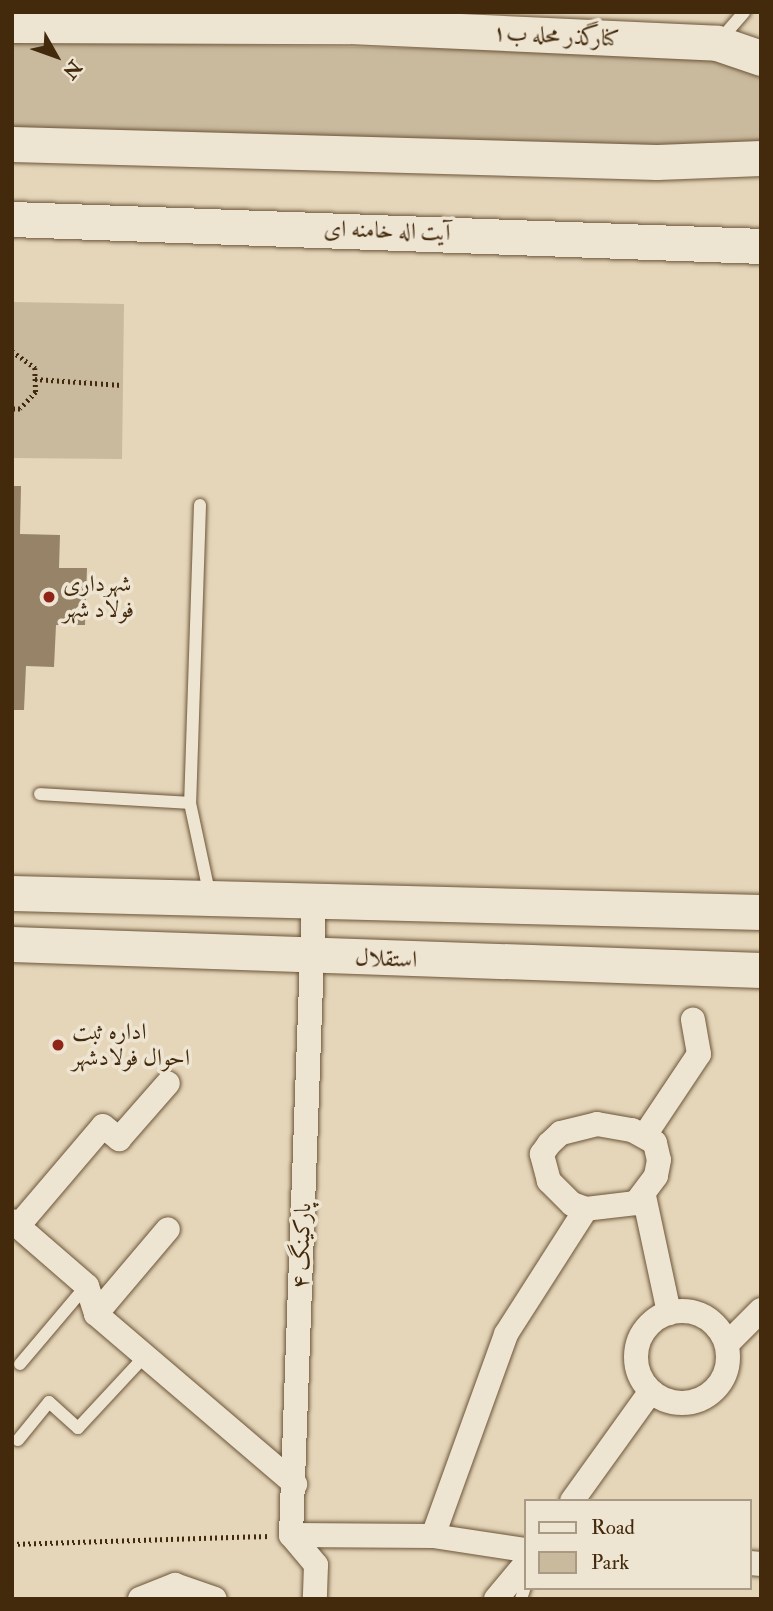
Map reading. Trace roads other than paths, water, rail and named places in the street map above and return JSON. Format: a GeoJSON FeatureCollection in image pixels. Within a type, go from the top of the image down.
{"type":"FeatureCollection","features":[{"type":"Feature","properties":{"kind":"street","name":"کنارگذر محله ب۱"},"geometry":{"type":"LineString","coordinates":[[12,26],[346,19],[718,43],[761,58]]}},
{"type":"Feature","properties":{"kind":"street"},"geometry":{"type":"LineString","coordinates":[[718,43],[761,43]]}},
{"type":"Feature","properties":{"kind":"street"},"geometry":{"type":"LineString","coordinates":[[12,144],[644,161],[761,158]]}},
{"type":"Feature","properties":{"kind":"street","name":"آیت اله خامنه ای"},"geometry":{"type":"LineString","coordinates":[[12,219],[761,246]]}},
{"type":"Feature","properties":{"kind":"street"},"geometry":{"type":"LineString","coordinates":[[12,893],[761,912]]}},
{"type":"Feature","properties":{"kind":"street","name":"پارکینگ ۴"},"geometry":{"type":"LineString","coordinates":[[291,1535],[295,1484],[314,902]]}},
{"type":"Feature","properties":{"kind":"street","name":"استقلال"},"geometry":{"type":"LineString","coordinates":[[12,944],[312,957],[761,970]]}},
{"type":"Feature","properties":{"kind":"street"},"geometry":{"type":"LineString","coordinates":[[645,1135],[699,1054],[693,1020]]}},
{"type":"Feature","properties":{"kind":"street"},"geometry":{"type":"LineString","coordinates":[[168,1083],[119,1139],[103,1126],[15,1223],[87,1286],[96,1314],[295,1484]]}},
{"type":"Feature","properties":{"kind":"street"},"geometry":{"type":"LineString","coordinates":[[644,1196],[625,1207],[586,1209],[572,1204],[549,1181],[542,1154],[561,1133],[597,1124],[645,1135],[655,1143],[659,1160],[644,1196],[669,1312]]}},
{"type":"Feature","properties":{"kind":"street"},"geometry":{"type":"LineString","coordinates":[[433,1536],[506,1334],[586,1209]]}},
{"type":"Feature","properties":{"kind":"street"},"geometry":{"type":"LineString","coordinates":[[96,1314],[168,1229]]}},
{"type":"Feature","properties":{"kind":"street"},"geometry":{"type":"LineString","coordinates":[[727,1344],[761,1310]]}},
{"type":"Feature","properties":{"kind":"street"},"geometry":{"type":"LineString","coordinates":[[669,1312],[701,1314],[712,1321],[727,1344],[726,1372],[710,1394],[680,1403],[650,1391],[636,1362],[637,1346],[654,1320],[669,1312]]}},
{"type":"Feature","properties":{"kind":"street"},"geometry":{"type":"LineString","coordinates":[[573,1499],[650,1391]]}},
{"type":"Feature","properties":{"kind":"street"},"geometry":{"type":"LineString","coordinates":[[291,1535],[433,1536],[524,1550]]}},
{"type":"Feature","properties":{"kind":"street"},"geometry":{"type":"LineString","coordinates":[[291,1535],[316,1565],[315,1599]]}},
{"type":"Feature","properties":{"kind":"street"},"geometry":{"type":"LineString","coordinates":[[496,1599],[524,1565]]}},
{"type":"Feature","properties":{"kind":"street"},"geometry":{"type":"LineString","coordinates":[[140,1599],[175,1585],[215,1599]]}},
{"type":"Feature","properties":{"kind":"lane"},"geometry":{"type":"LineString","coordinates":[[718,43],[744,12]]}},
{"type":"Feature","properties":{"kind":"lane"},"geometry":{"type":"LineString","coordinates":[[200,505],[190,803],[211,900]]}},
{"type":"Feature","properties":{"kind":"lane"},"geometry":{"type":"LineString","coordinates":[[40,794],[190,803]]}},
{"type":"Feature","properties":{"kind":"lane"},"geometry":{"type":"LineString","coordinates":[[20,1364],[87,1286]]}},
{"type":"Feature","properties":{"kind":"lane"},"geometry":{"type":"LineString","coordinates":[[18,1440],[49,1402],[78,1428],[145,1356]]}},
{"type":"Feature","properties":{"kind":"place","name":"شهرداری فولاد شهر"},"geometry":{"type":"Point","coordinates":[49,597]}},
{"type":"Feature","properties":{"kind":"place","name":"اداره ثبت احوال فولادشهر"},"geometry":{"type":"Point","coordinates":[58,1045]}}]}
